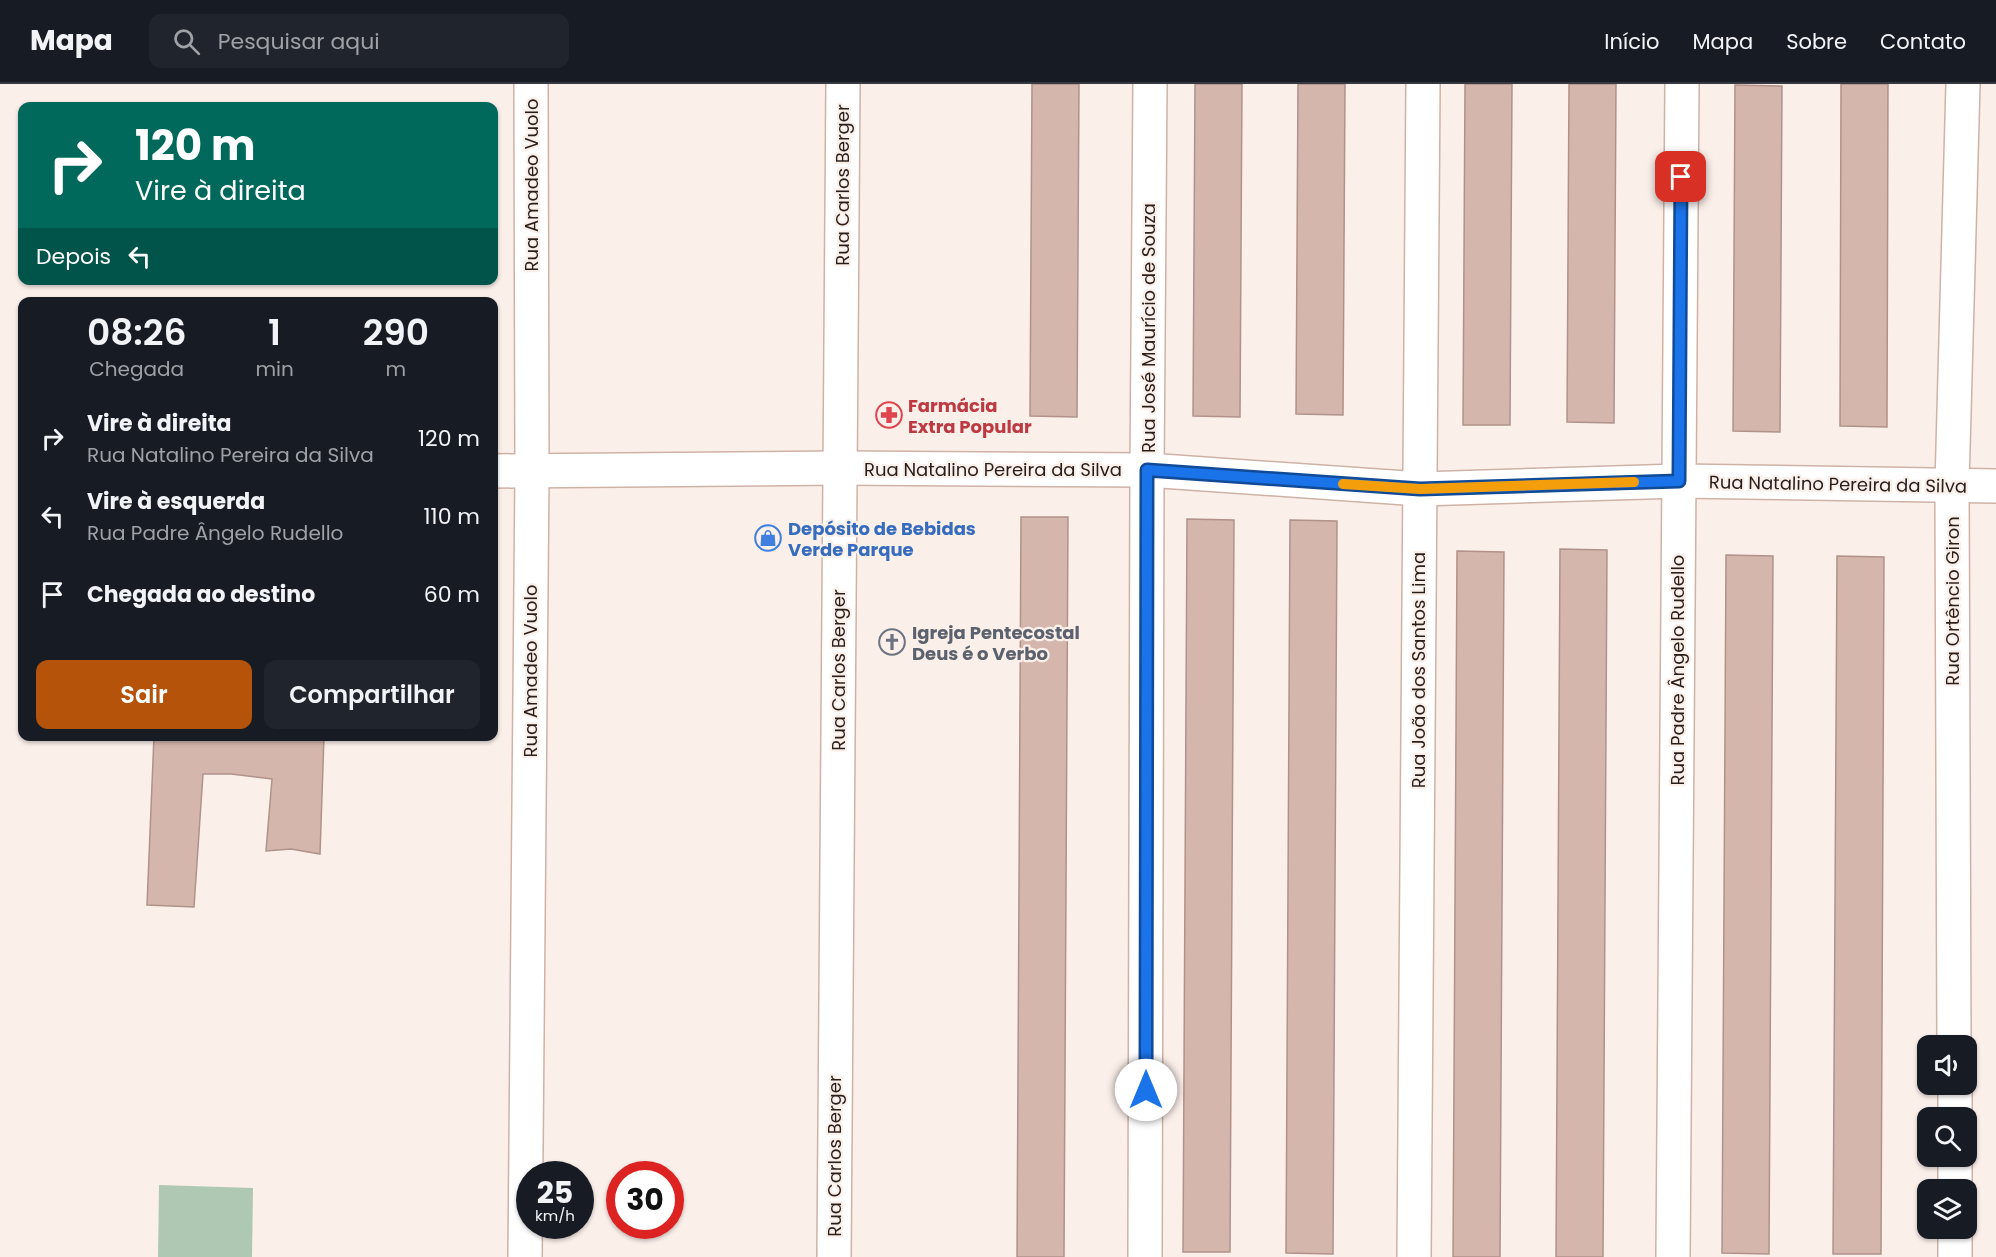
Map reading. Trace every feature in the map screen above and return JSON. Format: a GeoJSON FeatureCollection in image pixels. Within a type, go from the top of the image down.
{"type":"FeatureCollection","features":[{"type":"Feature","properties":{"kind":"street","name":"Rua Amadeo Vuolo"},"geometry":{"type":"LineString","coordinates":[[525,1257],[532,472],[531,84]]}},
{"type":"Feature","properties":{"kind":"street","name":"Rua Carlos Berger"},"geometry":{"type":"LineString","coordinates":[[834,1257],[843,84]]}},
{"type":"Feature","properties":{"kind":"street","name":"Rua José Maurício de Souza"},"geometry":{"type":"LineString","coordinates":[[1145,1257],[1150,84]]}},
{"type":"Feature","properties":{"kind":"street","name":"Rua João dos Santos Lima"},"geometry":{"type":"LineString","coordinates":[[1414,1257],[1423,84]]}},
{"type":"Feature","properties":{"kind":"street","name":"Rua Padre Ângelo Rudello"},"geometry":{"type":"LineString","coordinates":[[1673,1257],[1682,84]]}},
{"type":"Feature","properties":{"kind":"street","name":"Rua Ortêncio Giron"},"geometry":{"type":"LineString","coordinates":[[1954,1035],[1952,486],[1963,84]]}},
{"type":"Feature","properties":{"kind":"street","name":"Rua Natalino Pereira da Silva"},"geometry":{"type":"LineString","coordinates":[[498,471],[840,468],[1147,470],[1420,489],[1679,481],[1996,486]]}},
{"type":"Feature","properties":{"kind":"street"},"geometry":{"type":"LineString","coordinates":[[1955,1239],[1956,1257]]}},
{"type":"Feature","properties":{"kind":"green space"},"geometry":{"type":"Polygon","coordinates":[[[159,1185],[253,1188],[252,1257],[158,1257],[159,1185]]]}},
{"type":"Feature","properties":{"kind":"building"},"geometry":{"type":"Polygon","coordinates":[[[1032,84],[1079,84],[1077,417],[1030,416],[1032,84]]]}},
{"type":"Feature","properties":{"kind":"building"},"geometry":{"type":"Polygon","coordinates":[[[1195,84],[1242,84],[1240,417],[1193,416],[1195,84]]]}},
{"type":"Feature","properties":{"kind":"building"},"geometry":{"type":"Polygon","coordinates":[[[1298,84],[1345,84],[1343,415],[1296,414],[1298,84]]]}},
{"type":"Feature","properties":{"kind":"building"},"geometry":{"type":"Polygon","coordinates":[[[1465,84],[1512,84],[1510,425],[1463,425],[1465,84]]]}},
{"type":"Feature","properties":{"kind":"building"},"geometry":{"type":"Polygon","coordinates":[[[1569,84],[1616,84],[1614,423],[1567,422],[1569,84]]]}},
{"type":"Feature","properties":{"kind":"building"},"geometry":{"type":"Polygon","coordinates":[[[1841,84],[1888,84],[1887,427],[1840,426],[1841,84]]]}},
{"type":"Feature","properties":{"kind":"building"},"geometry":{"type":"Polygon","coordinates":[[[1735,85],[1782,86],[1780,432],[1733,431],[1735,85]]]}},
{"type":"Feature","properties":{"kind":"building"},"geometry":{"type":"Polygon","coordinates":[[[1021,517],[1068,517],[1064,1257],[1017,1257],[1021,517]]]}},
{"type":"Feature","properties":{"kind":"building"},"geometry":{"type":"Polygon","coordinates":[[[1187,519],[1234,520],[1230,1252],[1183,1252],[1187,519]]]}},
{"type":"Feature","properties":{"kind":"building"},"geometry":{"type":"Polygon","coordinates":[[[1290,520],[1337,521],[1333,1254],[1286,1253],[1290,520]]]}},
{"type":"Feature","properties":{"kind":"building"},"geometry":{"type":"Polygon","coordinates":[[[1560,549],[1607,550],[1603,1257],[1556,1257],[1560,549]]]}},
{"type":"Feature","properties":{"kind":"building"},"geometry":{"type":"Polygon","coordinates":[[[1457,551],[1504,552],[1500,1257],[1453,1257],[1457,551]]]}},
{"type":"Feature","properties":{"kind":"building"},"geometry":{"type":"Polygon","coordinates":[[[1726,555],[1773,556],[1769,1254],[1722,1253],[1726,555]]]}},
{"type":"Feature","properties":{"kind":"building"},"geometry":{"type":"Polygon","coordinates":[[[1837,556],[1884,557],[1881,1254],[1833,1254],[1837,556]]]}},
{"type":"Feature","properties":{"kind":"building"},"geometry":{"type":"Polygon","coordinates":[[[154,741],[324,741],[320,854],[291,849],[266,851],[272,779],[231,774],[203,774],[194,907],[147,905],[154,741]]]}},
{"type":"Feature","properties":{"kind":"slow traffic"},"geometry":{"type":"LineString","coordinates":[[1343,484],[1420,489],[1634,482]]}},
{"type":"Feature","properties":{"kind":"place","name":"Farmácia Extra Popular"},"geometry":{"type":"Point","coordinates":[889,415]}},
{"type":"Feature","properties":{"kind":"place","name":"Depósito de Bebidas Verde Parque"},"geometry":{"type":"Point","coordinates":[768,538]}},
{"type":"Feature","properties":{"kind":"place","name":"Igreja Pentecostal Deus é o Verbo"},"geometry":{"type":"Point","coordinates":[892,642]}},
{"type":"Feature","properties":{"kind":"route"},"geometry":{"type":"LineString","coordinates":[[1146,1090],[1147,470],[1420,489],[1679,481],[1681,177]]}}]}
